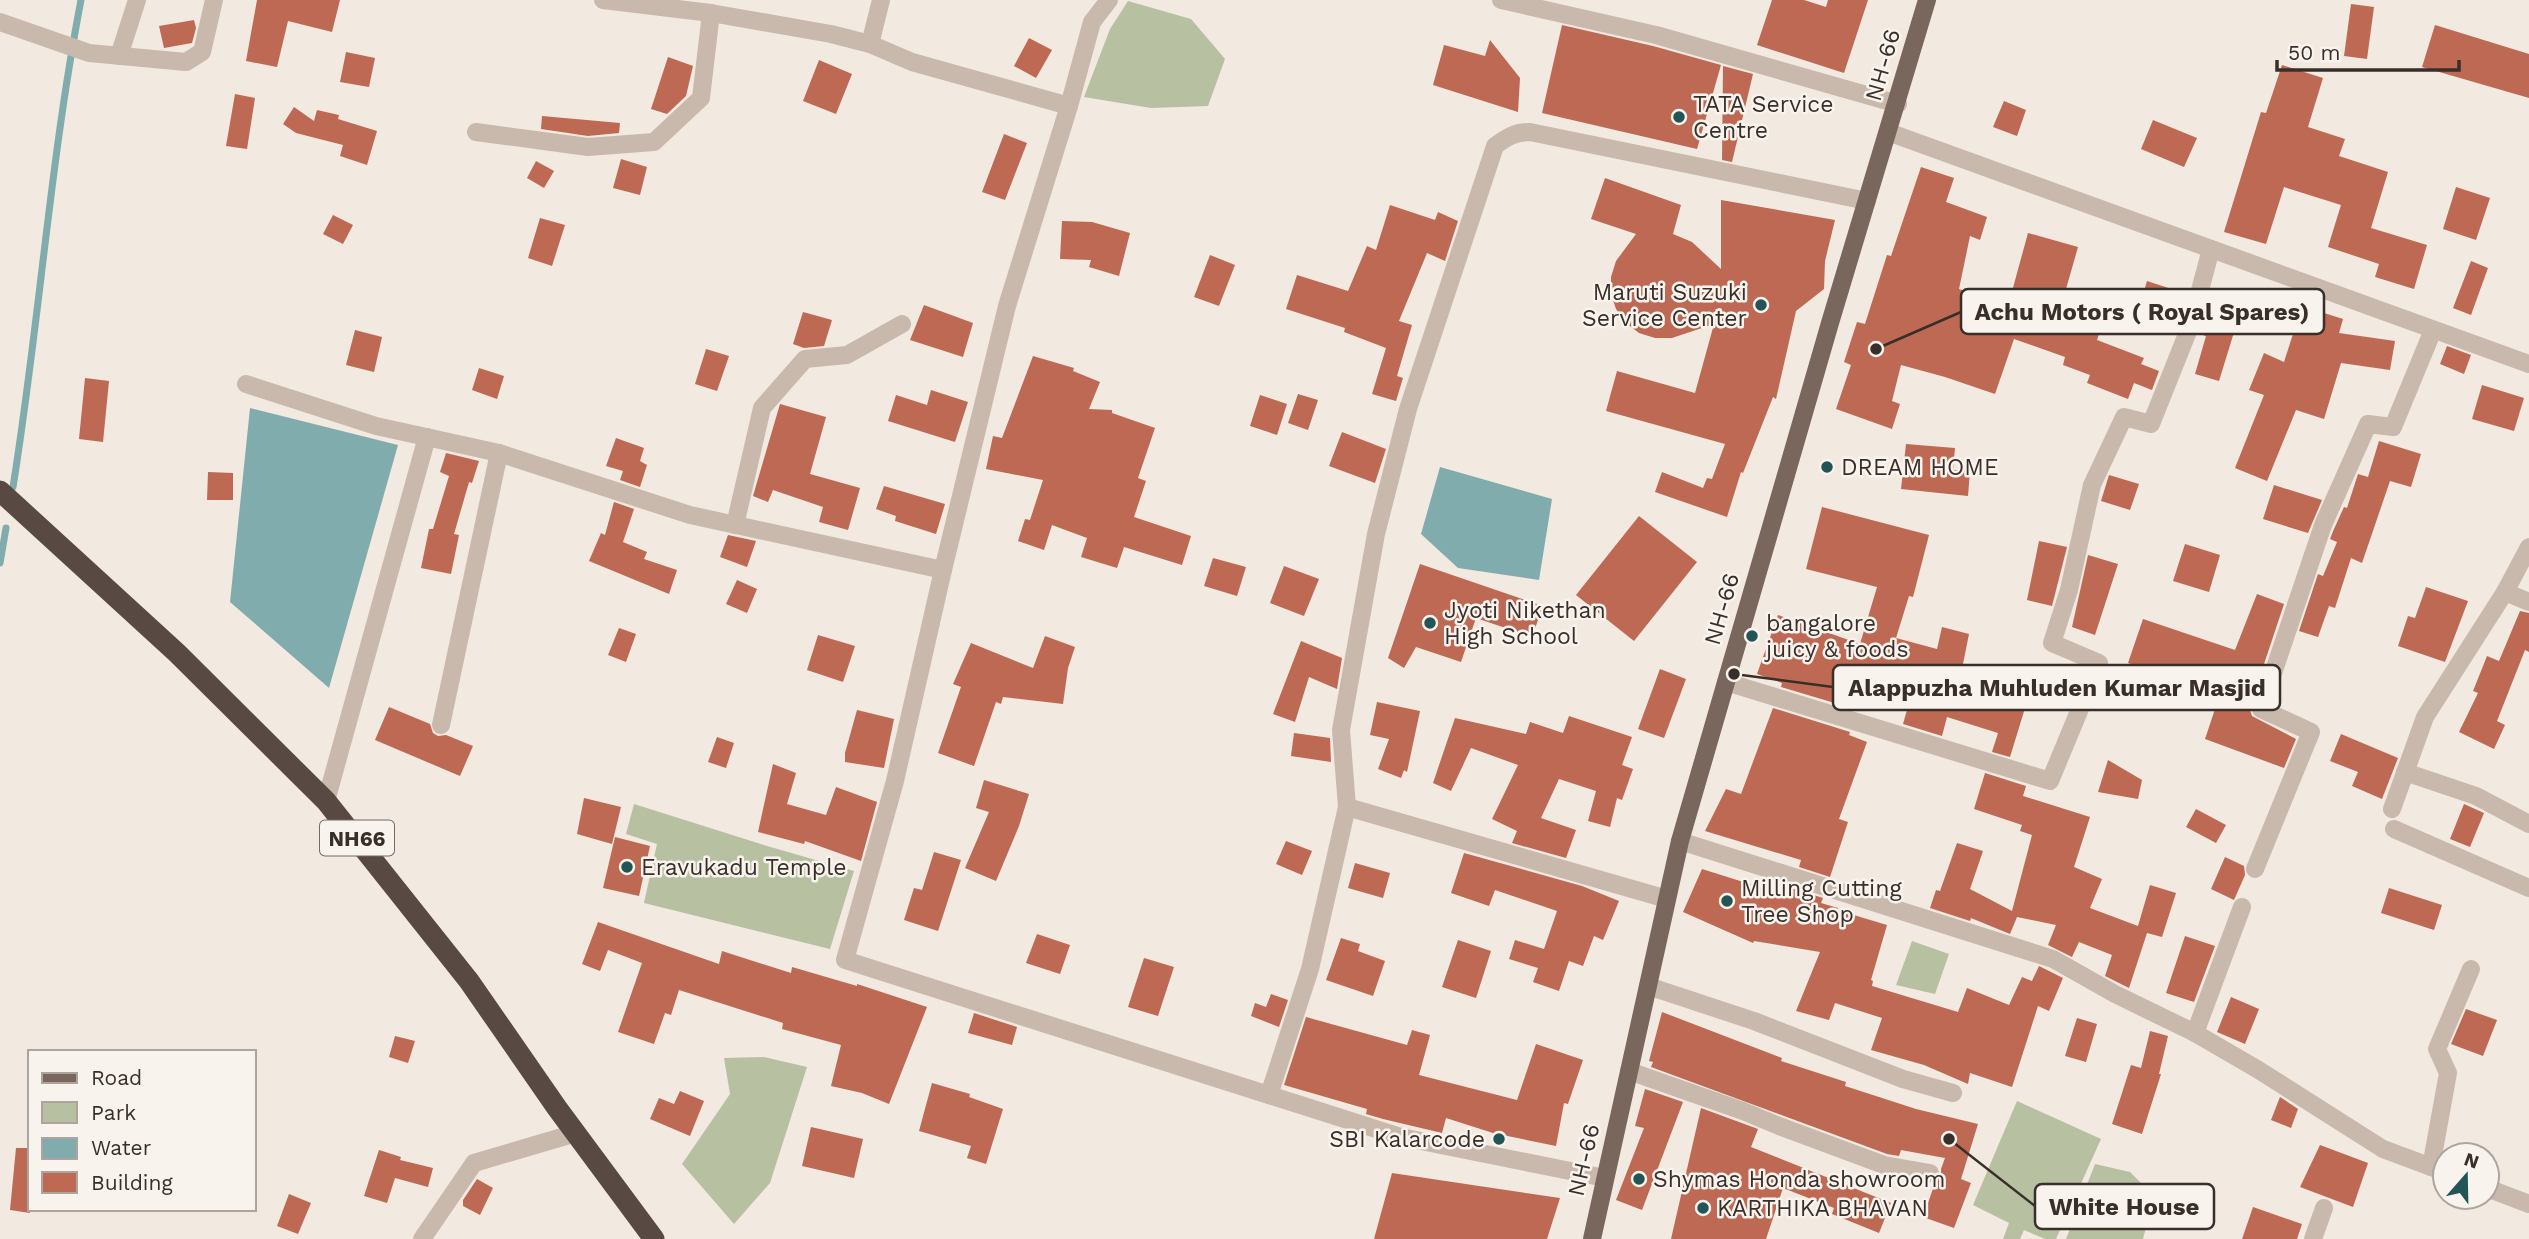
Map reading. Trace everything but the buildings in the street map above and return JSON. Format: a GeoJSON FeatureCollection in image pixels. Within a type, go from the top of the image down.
{"type":"FeatureCollection","features":[{"type":"Feature","properties":{"kind":"highway","name":"NH66"},"geometry":{"type":"LineString","coordinates":[[0,491],[117,595],[326,801],[469,981],[654,1239]]}},
{"type":"Feature","properties":{"kind":"main road","name":"NH-66"},"geometry":{"type":"LineString","coordinates":[[1592,1239],[1680,841],[1927,0]]}},
{"type":"Feature","properties":{"kind":"street"},"geometry":{"type":"LineString","coordinates":[[119,56],[137,0]]}},
{"type":"Feature","properties":{"kind":"street"},"geometry":{"type":"LineString","coordinates":[[0,22],[89,53],[186,62],[202,52],[214,0]]}},
{"type":"Feature","properties":{"kind":"street"},"geometry":{"type":"LineString","coordinates":[[603,0],[710,13],[831,34],[870,44],[912,62],[1069,106]]}},
{"type":"Feature","properties":{"kind":"street"},"geometry":{"type":"LineString","coordinates":[[870,44],[881,0]]}},
{"type":"Feature","properties":{"kind":"street"},"geometry":{"type":"LineString","coordinates":[[1108,0],[1092,22],[1069,106],[1006,306],[895,781],[845,960],[1401,1137],[1605,1178]]}},
{"type":"Feature","properties":{"kind":"street"},"geometry":{"type":"LineString","coordinates":[[1501,0],[1656,35],[1898,104]]}},
{"type":"Feature","properties":{"kind":"street"},"geometry":{"type":"LineString","coordinates":[[476,132],[588,147],[654,142],[702,98],[710,13]]}},
{"type":"Feature","properties":{"kind":"street"},"geometry":{"type":"LineString","coordinates":[[1269,1095],[1310,969],[1347,807],[1341,730],[1376,534],[1408,410],[1495,146],[1509,135],[1530,132],[1867,201]]}},
{"type":"Feature","properties":{"kind":"street"},"geometry":{"type":"LineString","coordinates":[[1888,132],[2529,364]]}},
{"type":"Feature","properties":{"kind":"street"},"geometry":{"type":"LineString","coordinates":[[1726,682],[2050,780],[2099,663],[2052,643],[2068,590],[2092,485],[2124,417],[2151,424],[2191,324],[2211,249]]}},
{"type":"Feature","properties":{"kind":"street"},"geometry":{"type":"LineString","coordinates":[[735,525],[762,408],[805,359],[847,355],[902,324]]}},
{"type":"Feature","properties":{"kind":"street"},"geometry":{"type":"LineString","coordinates":[[2255,869],[2311,732],[2261,709],[2323,525],[2368,424],[2393,427],[2433,330]]}},
{"type":"Feature","properties":{"kind":"street"},"geometry":{"type":"LineString","coordinates":[[246,384],[376,426],[499,453],[690,515],[943,570]]}},
{"type":"Feature","properties":{"kind":"street"},"geometry":{"type":"LineString","coordinates":[[326,801],[427,437]]}},
{"type":"Feature","properties":{"kind":"street"},"geometry":{"type":"LineString","coordinates":[[441,724],[499,453]]}},
{"type":"Feature","properties":{"kind":"street"},"geometry":{"type":"LineString","coordinates":[[0,508],[24,514]]}},
{"type":"Feature","properties":{"kind":"street"},"geometry":{"type":"LineString","coordinates":[[2392,809],[2425,717],[2505,592],[2529,547]]}},
{"type":"Feature","properties":{"kind":"street"},"geometry":{"type":"LineString","coordinates":[[2505,592],[2529,602]]}},
{"type":"Feature","properties":{"kind":"street"},"geometry":{"type":"LineString","coordinates":[[2405,772],[2476,796],[2529,824]]}},
{"type":"Feature","properties":{"kind":"street"},"geometry":{"type":"LineString","coordinates":[[1347,807],[1667,899]]}},
{"type":"Feature","properties":{"kind":"street"},"geometry":{"type":"LineString","coordinates":[[2395,829],[2529,888]]}},
{"type":"Feature","properties":{"kind":"street"},"geometry":{"type":"LineString","coordinates":[[1680,841],[2053,959],[2115,994],[2195,1033],[2383,1149],[2431,1167]]}},
{"type":"Feature","properties":{"kind":"street"},"geometry":{"type":"LineString","coordinates":[[2195,1033],[2242,907]]}},
{"type":"Feature","properties":{"kind":"street"},"geometry":{"type":"LineString","coordinates":[[2441,1141],[2448,1073],[2437,1049],[2471,969]]}},
{"type":"Feature","properties":{"kind":"street"},"geometry":{"type":"LineString","coordinates":[[1648,986],[1754,1021],[1903,1079],[1953,1093]]}},
{"type":"Feature","properties":{"kind":"street"},"geometry":{"type":"LineString","coordinates":[[1629,1071],[1884,1165],[1930,1173]]}},
{"type":"Feature","properties":{"kind":"street"},"geometry":{"type":"LineString","coordinates":[[422,1239],[474,1163],[576,1133]]}},
{"type":"Feature","properties":{"kind":"street"},"geometry":{"type":"LineString","coordinates":[[2501,1193],[2529,1204]]}},
{"type":"Feature","properties":{"kind":"street"},"geometry":{"type":"LineString","coordinates":[[2312,1239],[2324,1208]]}},
{"type":"Feature","properties":{"kind":"green space"},"geometry":{"type":"Polygon","coordinates":[[[1128,1],[1191,19],[1225,59],[1208,106],[1151,108],[1084,97],[1110,29],[1128,1]]]}},
{"type":"Feature","properties":{"kind":"green space"},"geometry":{"type":"Polygon","coordinates":[[[634,804],[854,871],[830,949],[644,903],[657,844],[626,834],[634,804]]]}},
{"type":"Feature","properties":{"kind":"green space"},"geometry":{"type":"Polygon","coordinates":[[[1912,941],[1949,954],[1935,994],[1896,985],[1912,941]]]}},
{"type":"Feature","properties":{"kind":"green space"},"geometry":{"type":"Polygon","coordinates":[[[764,1057],[807,1067],[770,1183],[734,1224],[682,1164],[730,1094],[724,1058],[764,1057]]]}},
{"type":"Feature","properties":{"kind":"green space"},"geometry":{"type":"Polygon","coordinates":[[[2017,1101],[2101,1139],[2056,1239],[2045,1239],[2024,1230],[2020,1239],[2003,1239],[2009,1223],[1973,1205],[2017,1101]]]}},
{"type":"Feature","properties":{"kind":"green space"},"geometry":{"type":"Polygon","coordinates":[[[2095,1164],[2130,1172],[2154,1196],[2143,1239],[2066,1239],[2095,1164]]]}},
{"type":"Feature","properties":{"kind":"water"},"geometry":{"type":"Polygon","coordinates":[[[250,408],[398,445],[329,688],[230,602],[250,408]]]}},
{"type":"Feature","properties":{"kind":"water"},"geometry":{"type":"Polygon","coordinates":[[[1440,467],[1552,499],[1539,580],[1458,568],[1421,534],[1440,467]]]}},
{"type":"Feature","properties":{"kind":"waterway"},"geometry":{"type":"LineString","coordinates":[[13,487],[61,121],[81,0]]}},
{"type":"Feature","properties":{"kind":"waterway"},"geometry":{"type":"LineString","coordinates":[[0,563],[6,528]]}},
{"type":"Feature","properties":{"kind":"place","name":"TATA Service Centre"},"geometry":{"type":"Point","coordinates":[1679,117]}},
{"type":"Feature","properties":{"kind":"place","name":"Maruti Suzuki Service Center"},"geometry":{"type":"Point","coordinates":[1761,305]}},
{"type":"Feature","properties":{"kind":"place","name":"Achu Motors ( Royal Spares)"},"geometry":{"type":"Point","coordinates":[1876,349]}},
{"type":"Feature","properties":{"kind":"place","name":"DREAM HOME"},"geometry":{"type":"Point","coordinates":[1827,467]}},
{"type":"Feature","properties":{"kind":"place","name":"Jyoti Nikethan High School"},"geometry":{"type":"Point","coordinates":[1430,623]}},
{"type":"Feature","properties":{"kind":"place","name":"bangalore juicy & foods"},"geometry":{"type":"Point","coordinates":[1752,636]}},
{"type":"Feature","properties":{"kind":"place","name":"Alappuzha Muhluden Kumar Masjid"},"geometry":{"type":"Point","coordinates":[1734,674]}},
{"type":"Feature","properties":{"kind":"place","name":"Eravukadu Temple"},"geometry":{"type":"Point","coordinates":[627,867]}},
{"type":"Feature","properties":{"kind":"place","name":"Milling Cutting Tree Shop"},"geometry":{"type":"Point","coordinates":[1727,901]}},
{"type":"Feature","properties":{"kind":"place","name":"SBI Kalarcode"},"geometry":{"type":"Point","coordinates":[1499,1139]}},
{"type":"Feature","properties":{"kind":"place","name":"White House"},"geometry":{"type":"Point","coordinates":[1949,1139]}},
{"type":"Feature","properties":{"kind":"place","name":"Shymas Honda showroom"},"geometry":{"type":"Point","coordinates":[1639,1179]}},
{"type":"Feature","properties":{"kind":"place","name":"KARTHIKA BHAVAN"},"geometry":{"type":"Point","coordinates":[1703,1208]}}]}
